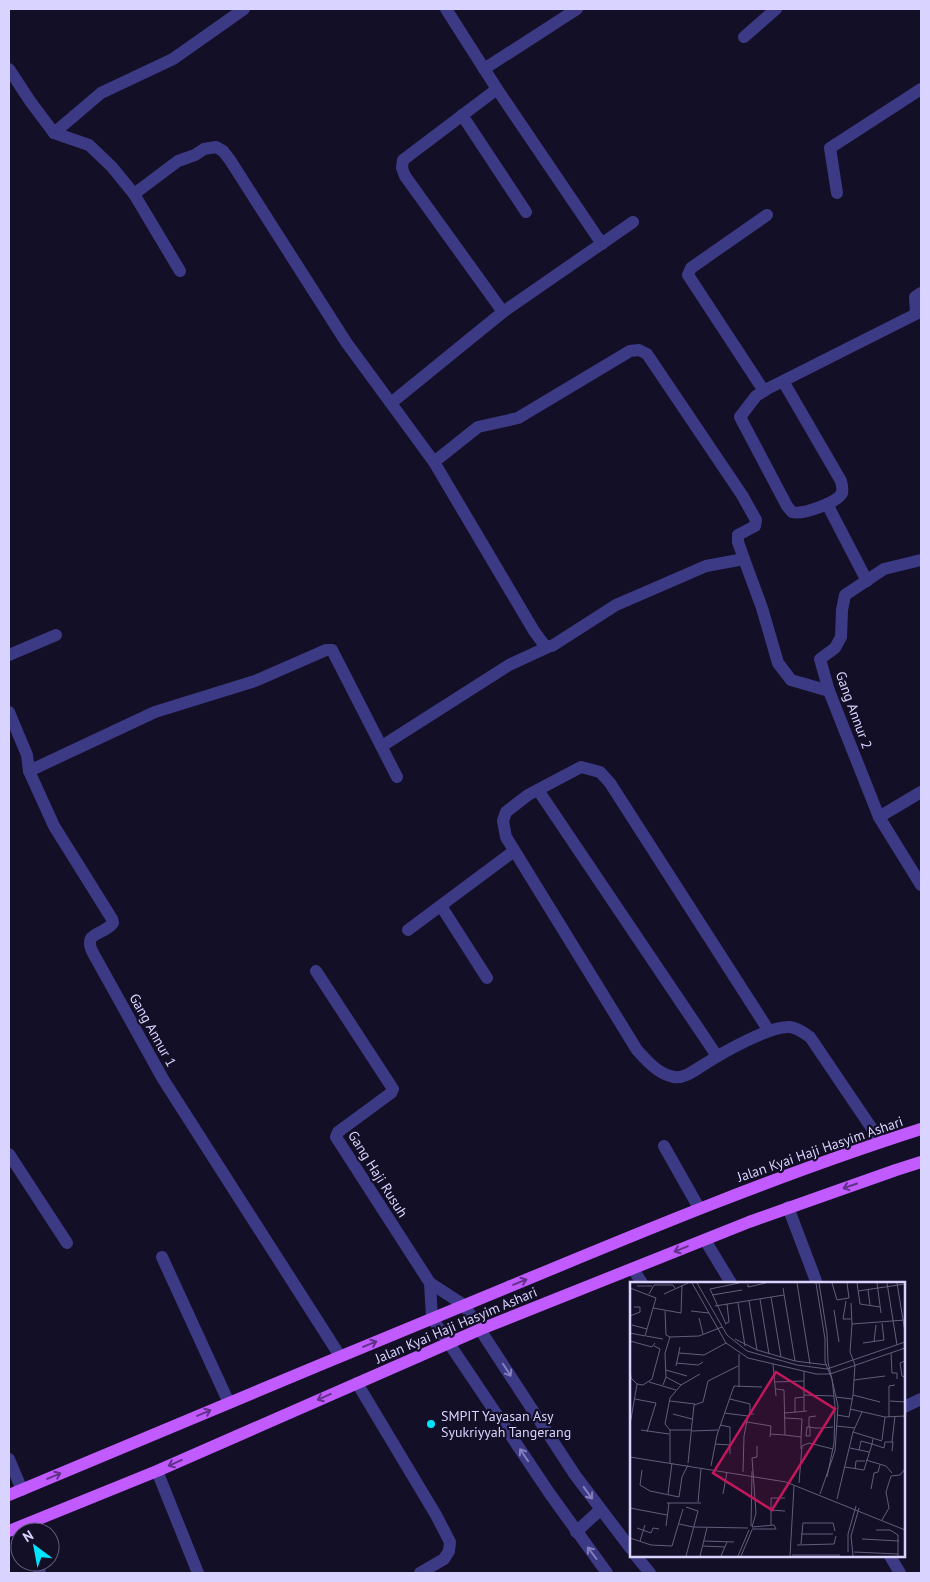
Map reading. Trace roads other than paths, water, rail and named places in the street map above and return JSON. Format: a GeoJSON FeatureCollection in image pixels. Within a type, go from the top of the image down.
{"type":"FeatureCollection","features":[{"type":"Feature","properties":{"kind":"main road","name":"Jalan Kyai Haji Hasyim Ashari"},"geometry":{"type":"LineString","coordinates":[[9,1495],[699,1208],[921,1129]]}},
{"type":"Feature","properties":{"kind":"main road","name":"Jalan Kyai Haji Hasyim Ashari"},"geometry":{"type":"LineString","coordinates":[[40,1522],[481,1329],[788,1207],[921,1162]]}},
{"type":"Feature","properties":{"kind":"street"},"geometry":{"type":"LineString","coordinates":[[54,133],[101,93],[172,58],[244,9]]}},
{"type":"Feature","properties":{"kind":"street"},"geometry":{"type":"LineString","coordinates":[[446,9],[497,89],[602,244]]}},
{"type":"Feature","properties":{"kind":"street"},"geometry":{"type":"LineString","coordinates":[[484,69],[577,9]]}},
{"type":"Feature","properties":{"kind":"street"},"geometry":{"type":"LineString","coordinates":[[744,37],[776,9]]}},
{"type":"Feature","properties":{"kind":"street"},"geometry":{"type":"LineString","coordinates":[[9,69],[54,133],[88,145],[112,167],[134,194],[180,271]]}},
{"type":"Feature","properties":{"kind":"street"},"geometry":{"type":"LineString","coordinates":[[497,89],[403,160],[402,168],[405,176],[503,312]]}},
{"type":"Feature","properties":{"kind":"street"},"geometry":{"type":"LineString","coordinates":[[837,193],[830,148],[921,89]]}},
{"type":"Feature","properties":{"kind":"street"},"geometry":{"type":"LineString","coordinates":[[462,115],[526,212]]}},
{"type":"Feature","properties":{"kind":"street"},"geometry":{"type":"LineString","coordinates":[[134,194],[178,161],[204,149],[216,147],[223,151],[346,342],[434,462],[542,644],[548,647]]}},
{"type":"Feature","properties":{"kind":"street"},"geometry":{"type":"LineString","coordinates":[[764,391],[688,275],[691,268],[767,215]]}},
{"type":"Feature","properties":{"kind":"street"},"geometry":{"type":"LineString","coordinates":[[391,403],[503,312],[633,222]]}},
{"type":"Feature","properties":{"kind":"street"},"geometry":{"type":"LineString","coordinates":[[783,381],[841,481],[842,492],[838,498],[803,513],[792,512],[787,506],[740,417],[756,396],[764,391],[783,381],[916,314],[915,298],[921,293]]}},
{"type":"Feature","properties":{"kind":"street"},"geometry":{"type":"LineString","coordinates":[[434,462],[478,427],[518,418],[630,351],[639,350],[647,354],[742,495],[756,520],[755,526],[738,535],[738,542],[762,608],[778,663],[791,680],[829,690]]}},
{"type":"Feature","properties":{"kind":"street"},"geometry":{"type":"LineString","coordinates":[[827,504],[867,581]]}},
{"type":"Feature","properties":{"kind":"street"},"geometry":{"type":"LineString","coordinates":[[382,746],[509,665],[548,647],[616,605],[706,566],[744,559]]}},
{"type":"Feature","properties":{"kind":"street","name":"Gang Annur 2"},"geometry":{"type":"LineString","coordinates":[[921,560],[884,569],[845,595],[842,610],[842,637],[835,648],[820,659],[829,690],[879,817],[921,885]]}},
{"type":"Feature","properties":{"kind":"street"},"geometry":{"type":"LineString","coordinates":[[9,655],[56,635]]}},
{"type":"Feature","properties":{"kind":"street"},"geometry":{"type":"LineString","coordinates":[[29,771],[155,712],[255,681],[332,650],[397,777]]}},
{"type":"Feature","properties":{"kind":"street","name":"Gang Annur 1"},"geometry":{"type":"LineString","coordinates":[[9,712],[27,756],[29,771],[54,826],[112,919],[110,927],[90,939],[89,945],[93,953],[162,1079],[340,1356]]}},
{"type":"Feature","properties":{"kind":"street"},"geometry":{"type":"LineString","coordinates":[[769,1031],[610,783],[600,772],[581,767],[528,794],[506,812],[503,820],[506,837],[514,851],[637,1050],[652,1066],[662,1073],[675,1077],[686,1076],[717,1056],[769,1031],[789,1026],[799,1029],[810,1037],[881,1142]]}},
{"type":"Feature","properties":{"kind":"street"},"geometry":{"type":"LineString","coordinates":[[538,790],[717,1056]]}},
{"type":"Feature","properties":{"kind":"street"},"geometry":{"type":"LineString","coordinates":[[879,817],[921,792]]}},
{"type":"Feature","properties":{"kind":"street"},"geometry":{"type":"LineString","coordinates":[[408,930],[514,851]]}},
{"type":"Feature","properties":{"kind":"street"},"geometry":{"type":"LineString","coordinates":[[441,906],[487,978]]}},
{"type":"Feature","properties":{"kind":"street","name":"Gang Haji Rusuh"},"geometry":{"type":"LineString","coordinates":[[316,971],[393,1089],[391,1093],[338,1132],[336,1138],[430,1283],[464,1305]]}},
{"type":"Feature","properties":{"kind":"street"},"geometry":{"type":"LineString","coordinates":[[664,1146],[699,1208]]}},
{"type":"Feature","properties":{"kind":"street"},"geometry":{"type":"LineString","coordinates":[[9,1154],[67,1243]]}},
{"type":"Feature","properties":{"kind":"street"},"geometry":{"type":"LineString","coordinates":[[788,1207],[816,1281]]}},
{"type":"Feature","properties":{"kind":"street"},"geometry":{"type":"LineString","coordinates":[[705,1240],[730,1282]]}},
{"type":"Feature","properties":{"kind":"street"},"geometry":{"type":"LineString","coordinates":[[162,1257],[229,1403]]}},
{"type":"Feature","properties":{"kind":"street"},"geometry":{"type":"LineString","coordinates":[[633,1269],[641,1282]]}},
{"type":"Feature","properties":{"kind":"street","name":"Gang Haji Rusuh"},"geometry":{"type":"LineString","coordinates":[[430,1283],[432,1318]]}},
{"type":"Feature","properties":{"kind":"street"},"geometry":{"type":"LineString","coordinates":[[464,1305],[575,1475],[630,1548]]}},
{"type":"Feature","properties":{"kind":"street"},"geometry":{"type":"LineString","coordinates":[[432,1318],[576,1532],[607,1573]]}},
{"type":"Feature","properties":{"kind":"street"},"geometry":{"type":"LineString","coordinates":[[357,1383],[436,1515],[450,1542],[449,1551],[444,1559],[420,1573]]}},
{"type":"Feature","properties":{"kind":"street"},"geometry":{"type":"LineString","coordinates":[[905,1407],[921,1400]]}},
{"type":"Feature","properties":{"kind":"street"},"geometry":{"type":"LineString","coordinates":[[9,1459],[22,1490]]}},
{"type":"Feature","properties":{"kind":"street"},"geometry":{"type":"LineString","coordinates":[[157,1470],[198,1573]]}},
{"type":"Feature","properties":{"kind":"street"},"geometry":{"type":"LineString","coordinates":[[576,1532],[600,1510]]}},
{"type":"Feature","properties":{"kind":"street"},"geometry":{"type":"LineString","coordinates":[[637,1557],[650,1573]]}},
{"type":"Feature","properties":{"kind":"street"},"geometry":{"type":"LineString","coordinates":[[891,1557],[900,1573]]}},
{"type":"Feature","properties":{"kind":"place","name":"SMPIT Yayasan Asy Syukriyyah Tangerang"},"geometry":{"type":"Point","coordinates":[431,1424]}}]}
